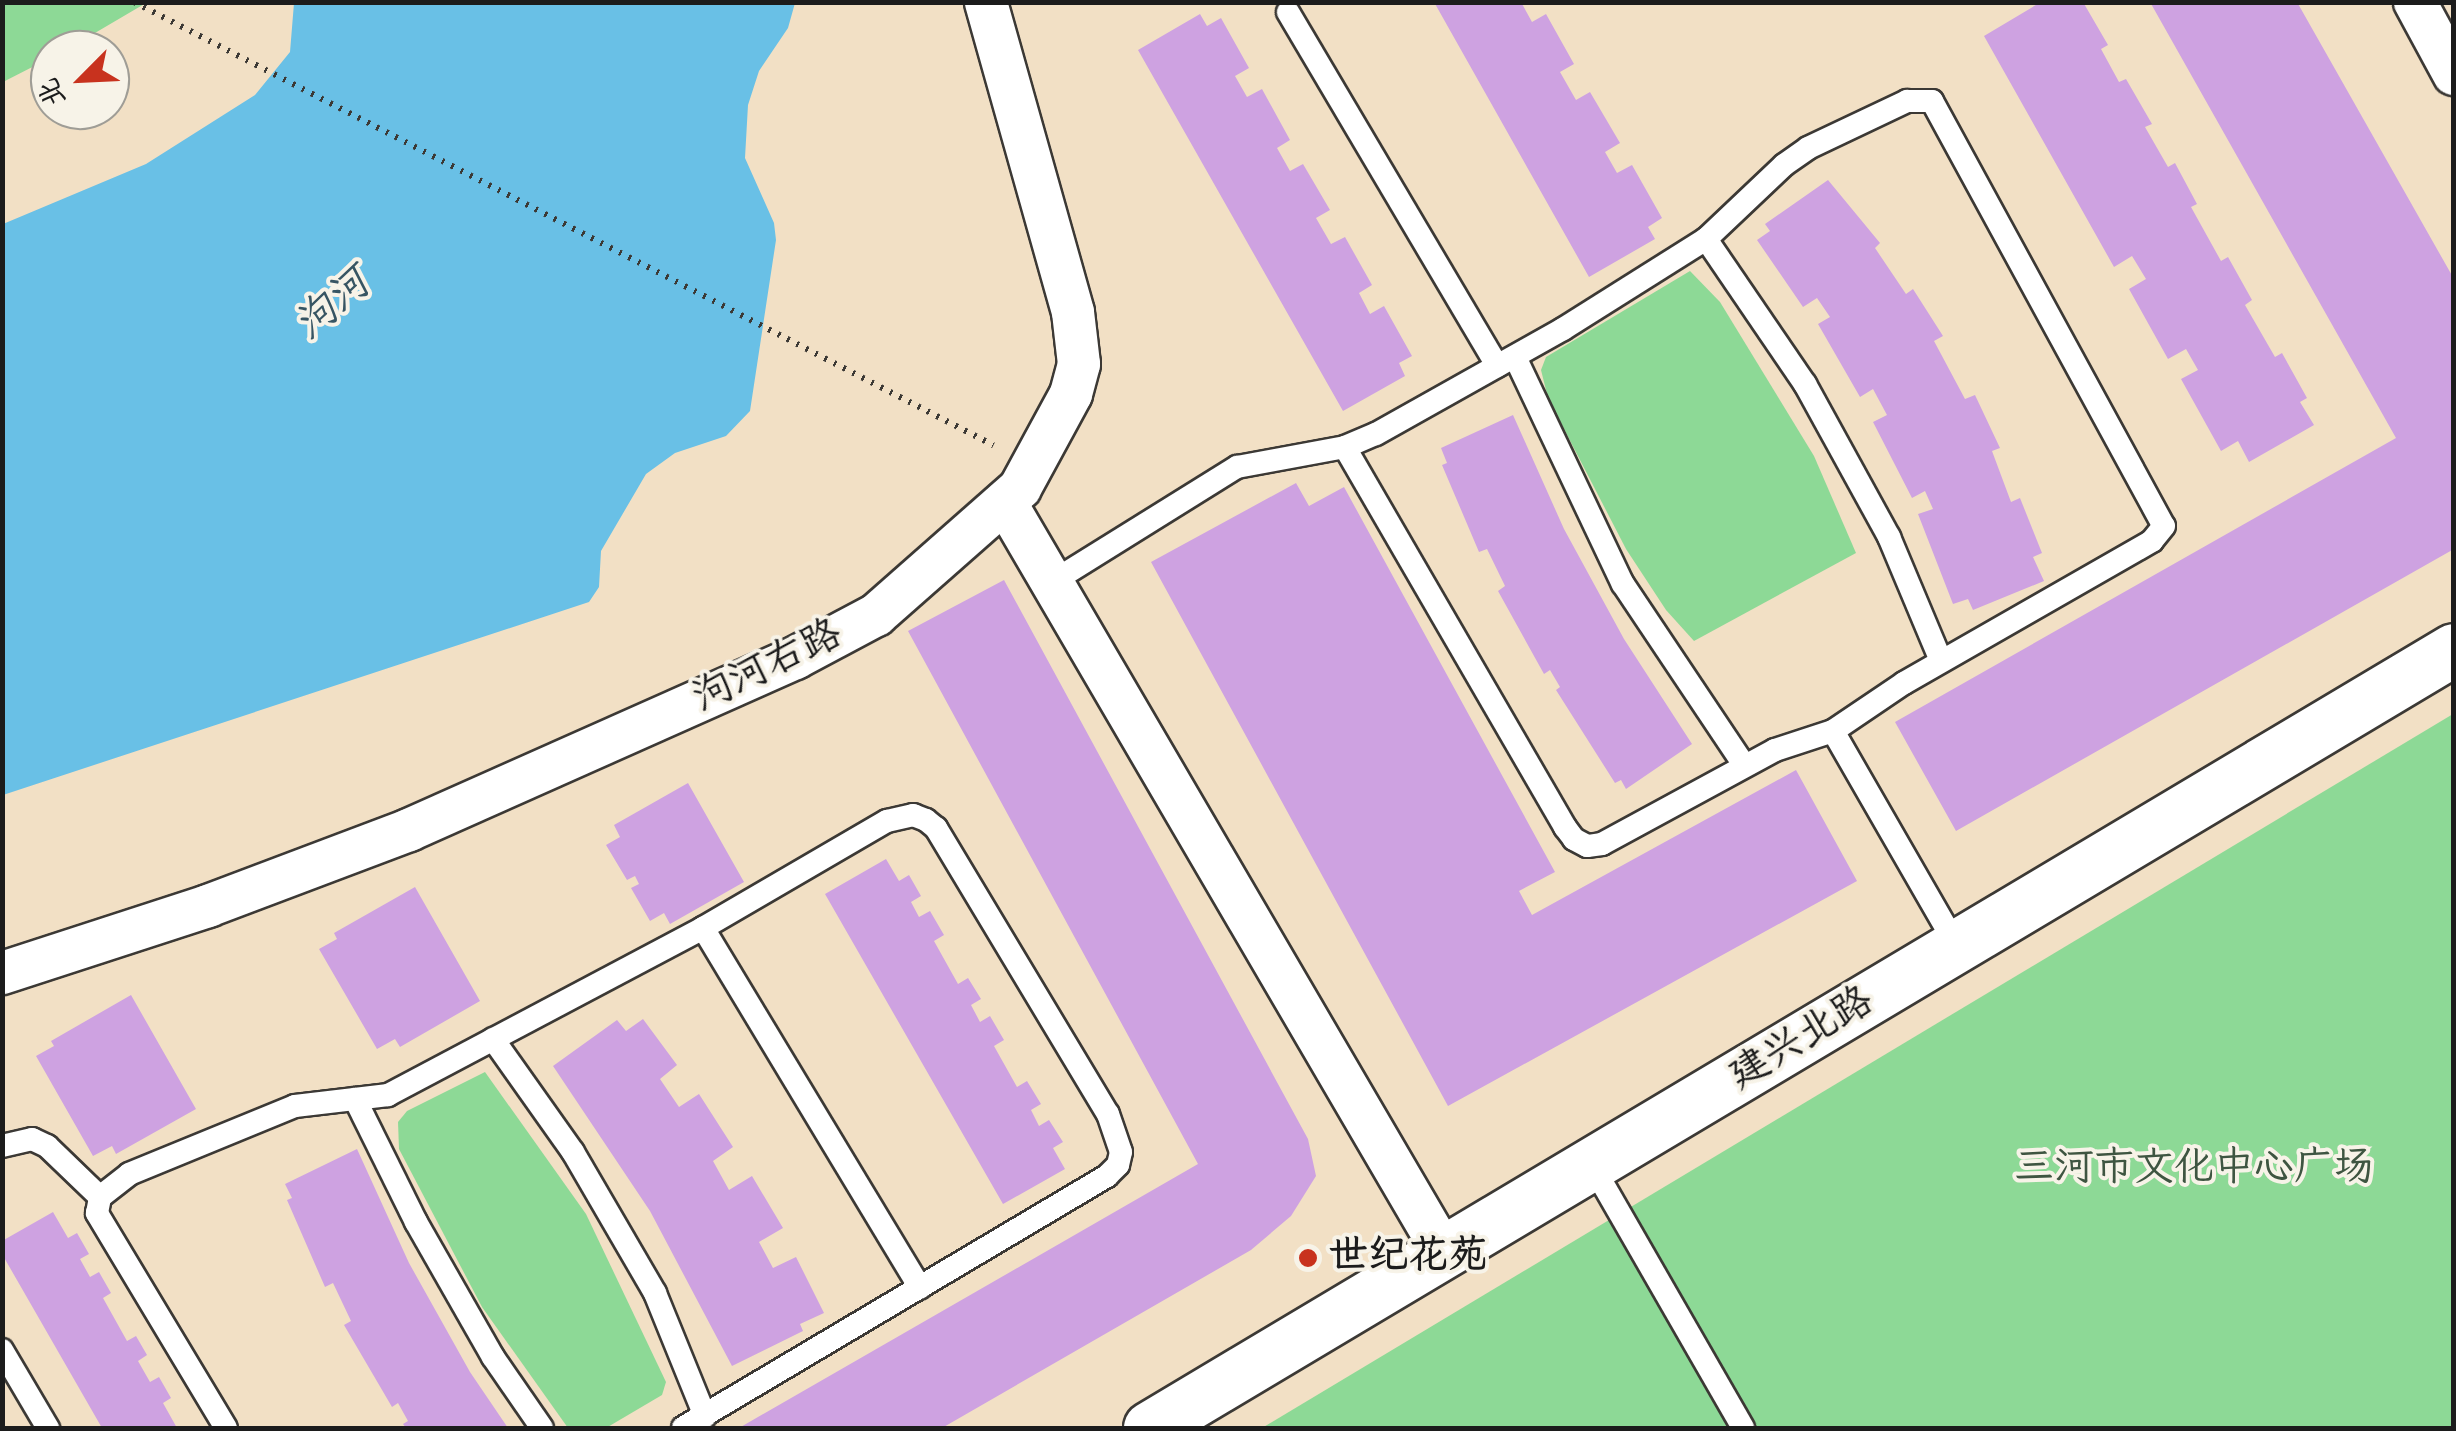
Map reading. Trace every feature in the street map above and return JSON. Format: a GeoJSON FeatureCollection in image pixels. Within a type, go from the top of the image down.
{"type":"FeatureCollection","features":[{"type":"Feature","properties":{"kind":"street","name":"泃河右路"},"geometry":{"type":"LineString","coordinates":[[2,972],[208,906],[409,830],[665,719],[876,615],[1005,502],[1035,465],[1072,394],[1078,364],[1073,312],[986,2]]}},
{"type":"Feature","properties":{"kind":"street"},"geometry":{"type":"LineString","coordinates":[[2415,2],[2454,74]]}},
{"type":"Feature","properties":{"kind":"street"},"geometry":{"type":"LineString","coordinates":[[1005,502],[1444,1254]]}},
{"type":"Feature","properties":{"kind":"street","name":"建兴北路"},"geometry":{"type":"LineString","coordinates":[[1150,1428],[1205,1406],[1444,1254],[2454,650]]}},
{"type":"Feature","properties":{"kind":"lane"},"geometry":{"type":"LineString","coordinates":[[1288,12],[1506,361],[1623,584],[1744,766]]}},
{"type":"Feature","properties":{"kind":"lane"},"geometry":{"type":"LineString","coordinates":[[1052,582],[1237,467],[1344,446],[1376,434],[1506,361],[1706,239],[1784,165],[1808,148],[1907,101],[1932,101],[2164,526],[2152,541],[1942,661],[1834,732],[1775,750],[1602,844],[1586,846],[1574,839],[1344,446]]}},
{"type":"Feature","properties":{"kind":"lane"},"geometry":{"type":"LineString","coordinates":[[1706,239],[1806,384],[1888,537],[1942,661]]}},
{"type":"Feature","properties":{"kind":"lane"},"geometry":{"type":"LineString","coordinates":[[1834,732],[1956,947]]}},
{"type":"Feature","properties":{"kind":"lane"},"geometry":{"type":"LineString","coordinates":[[226,1428],[98,1213],[100,1197],[129,1174],[294,1106],[388,1095],[703,928],[887,820],[913,815],[926,820],[936,828],[1108,1114],[1121,1152],[1118,1165],[1107,1176],[683,1428]]}},
{"type":"Feature","properties":{"kind":"lane"},"geometry":{"type":"LineString","coordinates":[[703,928],[920,1288]]}},
{"type":"Feature","properties":{"kind":"lane"},"geometry":{"type":"LineString","coordinates":[[493,1038],[572,1152],[655,1293],[705,1416]]}},
{"type":"Feature","properties":{"kind":"lane"},"geometry":{"type":"LineString","coordinates":[[355,1100],[492,1357],[542,1428]]}},
{"type":"Feature","properties":{"kind":"lane"},"geometry":{"type":"LineString","coordinates":[[2,1146],[32,1138],[100,1197]]}},
{"type":"Feature","properties":{"kind":"lane"},"geometry":{"type":"LineString","coordinates":[[1592,1165],[1743,1428]]}},
{"type":"Feature","properties":{"kind":"lane"},"geometry":{"type":"LineString","coordinates":[[2,1350],[48,1428]]}},
{"type":"Feature","properties":{"kind":"path"},"geometry":{"type":"LineString","coordinates":[[134,2],[1035,465]]}},
{"type":"Feature","properties":{"kind":"green space"},"geometry":{"type":"Polygon","coordinates":[[[3,2],[146,3],[100,30],[30,30],[30,68],[3,82],[3,2]]]}},
{"type":"Feature","properties":{"kind":"green space"},"geometry":{"type":"Polygon","coordinates":[[[1690,271],[1720,302],[1814,456],[1856,553],[1694,641],[1666,610],[1626,549],[1548,398],[1541,370],[1546,357],[1690,271]]]}},
{"type":"Feature","properties":{"kind":"green space","name":"三河市文化中心广场"},"geometry":{"type":"Polygon","coordinates":[[[2453,714],[2453,1428],[1262,1428],[2453,714]]]}},
{"type":"Feature","properties":{"kind":"green space"},"geometry":{"type":"Polygon","coordinates":[[[485,1072],[586,1214],[666,1382],[662,1395],[606,1428],[568,1428],[482,1307],[399,1149],[398,1122],[407,1111],[485,1072]]]}},
{"type":"Feature","properties":{"kind":"water","name":"泃河"},"geometry":{"type":"Polygon","coordinates":[[[294,3],[795,3],[788,28],[759,71],[748,105],[745,158],[774,223],[776,240],[750,411],[726,436],[675,453],[646,474],[601,551],[599,587],[589,602],[3,795],[3,224],[146,164],[255,95],[290,52],[294,3]]]}},
{"type":"Feature","properties":{"kind":"building"},"geometry":{"type":"Polygon","coordinates":[[[1434,2],[1521,2],[1532,22],[1546,14],[1574,64],[1560,72],[1576,100],[1590,92],[1620,143],[1605,152],[1617,173],[1632,165],[1662,218],[1648,227],[1655,239],[1589,277],[1434,2]]]}},
{"type":"Feature","properties":{"kind":"building"},"geometry":{"type":"Polygon","coordinates":[[[2041,2],[2083,2],[2108,45],[2101,49],[2119,82],[2126,79],[2152,124],[2145,127],[2168,167],[2175,163],[2197,204],[2191,207],[2221,261],[2228,257],[2252,300],[2245,305],[2275,357],[2282,353],[2307,398],[2300,402],[2314,425],[2249,462],[2238,441],[2221,451],[2181,379],[2198,370],[2186,349],[2168,359],[2129,289],[2146,279],[2132,256],[2114,267],[1984,36],[2041,2]]]}},
{"type":"Feature","properties":{"kind":"building"},"geometry":{"type":"Polygon","coordinates":[[[2150,2],[2297,2],[2454,279],[2454,549],[1956,831],[1895,722],[2396,438],[2150,2]]]}},
{"type":"Feature","properties":{"kind":"building"},"geometry":{"type":"Polygon","coordinates":[[[1200,14],[1207,26],[1221,18],[1249,68],[1235,76],[1247,97],[1262,89],[1290,140],[1277,148],[1290,171],[1303,164],[1330,210],[1316,218],[1331,244],[1345,237],[1372,285],[1359,293],[1370,314],[1384,306],[1412,356],[1399,363],[1405,376],[1343,411],[1138,50],[1200,14]]]}},
{"type":"Feature","properties":{"kind":"building"},"geometry":{"type":"Polygon","coordinates":[[[1828,180],[1880,243],[1875,248],[1906,294],[1913,289],[1943,336],[1934,341],[1965,399],[1975,395],[2000,448],[1992,451],[2011,502],[2020,498],[2042,553],[2033,557],[2044,581],[1973,610],[1968,599],[1953,604],[1918,514],[1933,509],[1925,491],[1912,498],[1873,422],[1887,415],[1873,389],[1860,397],[1818,324],[1830,317],[1817,298],[1803,307],[1757,240],[1770,231],[1765,224],[1828,180]]]}},
{"type":"Feature","properties":{"kind":"building"},"geometry":{"type":"Polygon","coordinates":[[[1513,415],[1564,529],[1624,639],[1692,744],[1626,789],[1621,780],[1615,783],[1556,690],[1560,687],[1550,670],[1544,674],[1498,591],[1505,586],[1487,549],[1479,552],[1442,465],[1447,463],[1441,448],[1513,415]]]}},
{"type":"Feature","properties":{"kind":"building"},"geometry":{"type":"Polygon","coordinates":[[[1296,483],[1309,506],[1344,487],[1555,872],[1519,891],[1532,915],[1796,770],[1857,881],[1448,1106],[1151,562],[1296,483]]]}},
{"type":"Feature","properties":{"kind":"building"},"geometry":{"type":"Polygon","coordinates":[[[1004,580],[1308,1139],[1316,1176],[1291,1216],[1251,1250],[942,1428],[739,1428],[1198,1164],[908,631],[1004,580]]]}},
{"type":"Feature","properties":{"kind":"building"},"geometry":{"type":"Polygon","coordinates":[[[688,783],[744,882],[670,924],[664,913],[650,921],[631,888],[639,884],[635,876],[627,880],[606,845],[620,837],[614,825],[688,783]]]}},
{"type":"Feature","properties":{"kind":"building"},"geometry":{"type":"Polygon","coordinates":[[[886,859],[899,881],[909,875],[921,896],[911,902],[919,917],[930,911],[944,935],[934,941],[958,984],[968,978],[981,999],[971,1005],[980,1022],[990,1016],[1004,1040],[994,1046],[1017,1087],[1027,1081],[1041,1104],[1031,1110],[1039,1126],[1049,1120],[1063,1142],[1053,1148],[1065,1169],[1003,1204],[825,894],[886,859]]]}},
{"type":"Feature","properties":{"kind":"building"},"geometry":{"type":"Polygon","coordinates":[[[415,887],[480,1001],[400,1047],[395,1039],[377,1049],[319,949],[337,939],[334,933],[415,887]]]}},
{"type":"Feature","properties":{"kind":"building"},"geometry":{"type":"Polygon","coordinates":[[[131,995],[196,1109],[116,1154],[112,1146],[93,1156],[36,1056],[54,1046],[51,1041],[131,995]]]}},
{"type":"Feature","properties":{"kind":"building"},"geometry":{"type":"Polygon","coordinates":[[[643,1019],[677,1065],[660,1079],[679,1107],[699,1094],[733,1147],[713,1161],[729,1190],[752,1176],[783,1228],[759,1242],[773,1268],[796,1257],[824,1313],[800,1324],[803,1331],[732,1366],[650,1211],[553,1066],[617,1020],[626,1031],[643,1019]]]}},
{"type":"Feature","properties":{"kind":"building"},"geometry":{"type":"Polygon","coordinates":[[[357,1149],[409,1263],[470,1372],[508,1428],[406,1428],[403,1424],[408,1421],[398,1403],[392,1407],[344,1325],[351,1321],[333,1283],[325,1287],[287,1200],[292,1198],[285,1184],[357,1149]]]}},
{"type":"Feature","properties":{"kind":"building"},"geometry":{"type":"Polygon","coordinates":[[[53,1212],[68,1238],[77,1233],[89,1254],[80,1259],[90,1277],[99,1272],[111,1293],[103,1298],[127,1341],[136,1336],[147,1355],[138,1361],[150,1382],[159,1377],[171,1398],[163,1403],[177,1428],[102,1428],[2,1254],[2,1241],[53,1212]]]}},
{"type":"Feature","properties":{"kind":"place","name":"世纪花苑"},"geometry":{"type":"Point","coordinates":[1308,1258]}}]}
